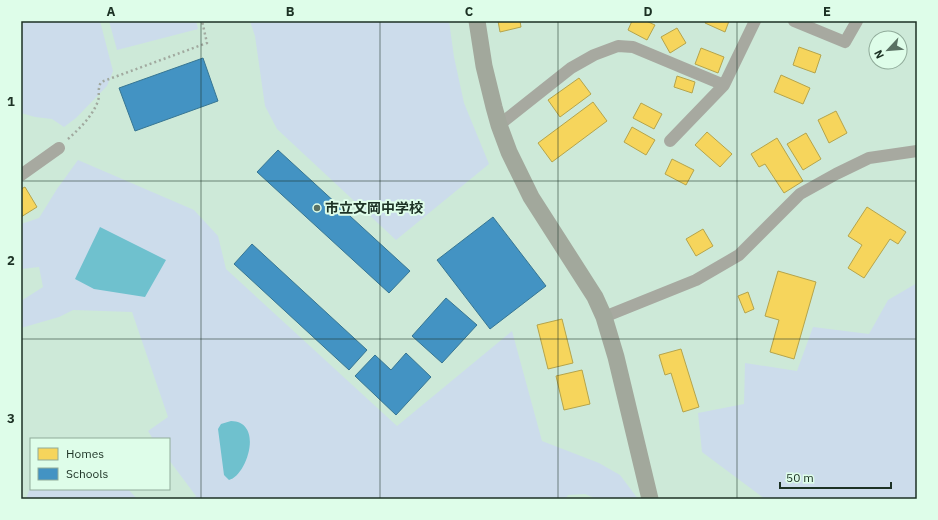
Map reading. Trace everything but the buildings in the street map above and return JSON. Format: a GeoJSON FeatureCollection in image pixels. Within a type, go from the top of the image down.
{"type":"FeatureCollection","features":[{"type":"Feature","properties":{"kind":"street"},"geometry":{"type":"LineString","coordinates":[[477,21],[484,66],[499,125],[509,152],[531,198],[595,296],[604,317],[616,357],[650,499]]}},
{"type":"Feature","properties":{"kind":"street"},"geometry":{"type":"LineString","coordinates":[[670,141],[724,85],[755,21]]}},
{"type":"Feature","properties":{"kind":"street"},"geometry":{"type":"LineString","coordinates":[[794,21],[844,42],[857,21]]}},
{"type":"Feature","properties":{"kind":"street"},"geometry":{"type":"LineString","coordinates":[[499,125],[571,68],[594,55],[618,46],[633,47],[724,85]]}},
{"type":"Feature","properties":{"kind":"street"},"geometry":{"type":"LineString","coordinates":[[21,175],[59,148]]}},
{"type":"Feature","properties":{"kind":"street"},"geometry":{"type":"LineString","coordinates":[[604,317],[696,280],[739,255],[800,194],[836,174],[869,158],[917,151]]}},
{"type":"Feature","properties":{"kind":"path"},"geometry":{"type":"LineString","coordinates":[[59,148],[81,127],[92,113],[99,99],[98,89],[101,82],[207,43],[202,21]]}},
{"type":"Feature","properties":{"kind":"shaded area"},"geometry":{"type":"Polygon","coordinates":[[[21,21],[100,21],[113,71],[107,86],[76,118],[64,127],[52,119],[35,117],[21,113],[21,21]]]}},
{"type":"Feature","properties":{"kind":"shaded area"},"geometry":{"type":"Polygon","coordinates":[[[109,21],[196,21],[198,29],[117,50],[109,21]]]}},
{"type":"Feature","properties":{"kind":"shaded area"},"geometry":{"type":"Polygon","coordinates":[[[250,21],[449,21],[454,57],[464,103],[489,164],[396,240],[277,129],[265,106],[255,36],[250,21]]]}},
{"type":"Feature","properties":{"kind":"shaded area"},"geometry":{"type":"Polygon","coordinates":[[[78,160],[194,210],[218,236],[226,269],[397,426],[512,331],[542,441],[599,463],[620,475],[638,499],[597,499],[585,494],[568,495],[565,499],[193,499],[196,496],[170,461],[170,438],[152,438],[148,431],[168,417],[132,312],[73,310],[59,317],[21,328],[21,301],[43,287],[39,267],[21,269],[21,224],[39,218],[57,189],[78,160]]]}},
{"type":"Feature","properties":{"kind":"shaded area"},"geometry":{"type":"Polygon","coordinates":[[[917,283],[917,499],[765,499],[702,452],[698,413],[744,404],[745,363],[797,371],[813,327],[869,334],[888,300],[917,283]]]}},
{"type":"Feature","properties":{"kind":"shaded area"},"geometry":{"type":"Polygon","coordinates":[[[30,488],[30,490],[129,490],[137,499],[26,499],[30,488]]]}},
{"type":"Feature","properties":{"kind":"water"},"geometry":{"type":"Polygon","coordinates":[[[100,227],[166,260],[145,297],[94,289],[75,279],[100,227]]]}},
{"type":"Feature","properties":{"kind":"water"},"geometry":{"type":"Polygon","coordinates":[[[231,421],[241,424],[247,430],[250,439],[249,450],[241,470],[235,477],[229,480],[224,475],[218,429],[221,424],[231,421]]]}},
{"type":"Feature","properties":{"kind":"place","name":"市立文岡中学校"},"geometry":{"type":"Point","coordinates":[317,208]}}]}
